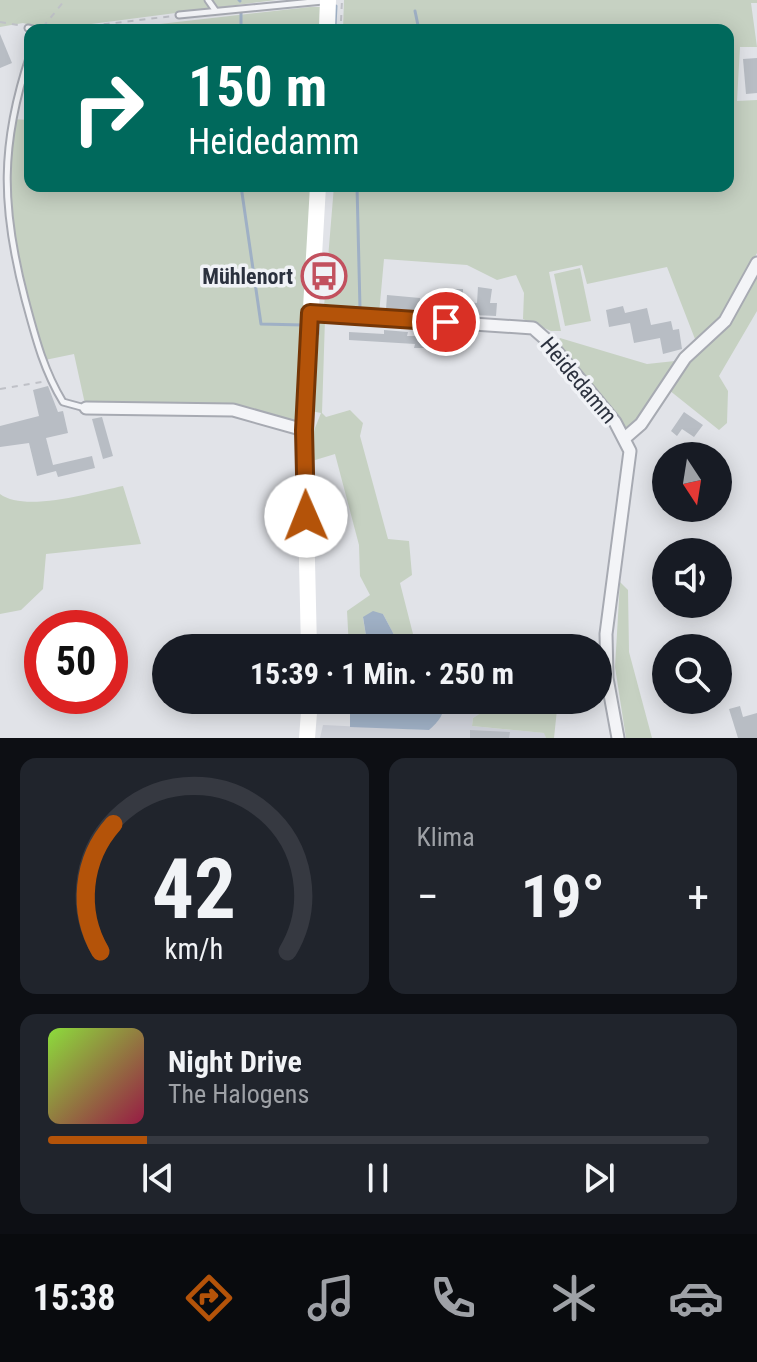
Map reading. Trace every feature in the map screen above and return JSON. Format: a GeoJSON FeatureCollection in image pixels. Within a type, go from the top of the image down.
{"type":"FeatureCollection","features":[{"type":"Feature","properties":{"kind":"main road"},"geometry":{"type":"LineString","coordinates":[[328,24],[333,0]]}},
{"type":"Feature","properties":{"kind":"main road"},"geometry":{"type":"LineString","coordinates":[[309,634],[304,430],[316,313],[318,192]]}},
{"type":"Feature","properties":{"kind":"main road"},"geometry":{"type":"LineString","coordinates":[[307,738],[309,714]]}},
{"type":"Feature","properties":{"kind":"street"},"geometry":{"type":"LineString","coordinates":[[626,437],[641,424],[685,358],[725,321],[757,263]]}},
{"type":"Feature","properties":{"kind":"street","name":"Heidedamm"},"geometry":{"type":"LineString","coordinates":[[316,313],[533,328],[549,342],[626,437],[629,469],[610,584],[606,651],[607,678],[618,738]]}},
{"type":"Feature","properties":{"kind":"street"},"geometry":{"type":"LineString","coordinates":[[86,408],[233,410],[304,430]]}},
{"type":"Feature","properties":{"kind":"lane"},"geometry":{"type":"LineString","coordinates":[[208,0],[215,10]]}},
{"type":"Feature","properties":{"kind":"lane"},"geometry":{"type":"LineString","coordinates":[[179,15],[333,0]]}},
{"type":"Feature","properties":{"kind":"lane"},"geometry":{"type":"LineString","coordinates":[[24,70],[6,120],[2,189],[11,245],[49,379],[63,402],[86,408]]}},
{"type":"Feature","properties":{"kind":"path"},"geometry":{"type":"LineString","coordinates":[[43,24],[65,0]]}},
{"type":"Feature","properties":{"kind":"path"},"geometry":{"type":"LineString","coordinates":[[333,0],[339,24]]}},
{"type":"Feature","properties":{"kind":"path"},"geometry":{"type":"LineString","coordinates":[[105,24],[179,15]]}},
{"type":"Feature","properties":{"kind":"path"},"geometry":{"type":"LineString","coordinates":[[0,22],[24,27]]}},
{"type":"Feature","properties":{"kind":"path"},"geometry":{"type":"LineString","coordinates":[[0,389],[49,379]]}},
{"type":"Feature","properties":{"kind":"shaded area"},"geometry":{"type":"Polygon","coordinates":[[[440,714],[480,714],[473,718],[472,726],[545,733],[546,738],[320,738],[323,725],[429,730],[440,714]]]}},
{"type":"Feature","properties":{"kind":"green space"},"geometry":{"type":"Polygon","coordinates":[[[0,0],[276,0],[91,24],[23,23],[0,27],[0,0]]]}},
{"type":"Feature","properties":{"kind":"green space"},"geometry":{"type":"Polygon","coordinates":[[[344,0],[757,0],[757,3],[751,3],[757,47],[740,47],[737,101],[757,100],[757,253],[723,315],[695,339],[667,267],[587,284],[582,265],[549,272],[561,331],[551,331],[523,319],[524,293],[516,275],[497,280],[467,265],[384,259],[379,314],[324,307],[334,192],[734,192],[734,24],[343,24],[344,0]]]}},
{"type":"Feature","properties":{"kind":"green space"},"geometry":{"type":"Polygon","coordinates":[[[310,7],[320,7],[319,24],[160,24],[310,7]]]}},
{"type":"Feature","properties":{"kind":"green space"},"geometry":{"type":"Polygon","coordinates":[[[11,119],[24,120],[24,192],[311,192],[304,319],[325,319],[322,413],[326,417],[350,410],[363,423],[360,436],[388,539],[409,541],[412,575],[400,583],[413,634],[394,634],[383,614],[363,618],[366,634],[348,634],[347,611],[370,595],[360,576],[359,545],[335,454],[312,461],[313,433],[321,413],[296,408],[296,426],[257,412],[85,404],[74,354],[45,360],[13,239],[6,186],[11,119]]]}},
{"type":"Feature","properties":{"kind":"green space"},"geometry":{"type":"Polygon","coordinates":[[[580,268],[591,321],[565,326],[554,274],[580,268]]]}},
{"type":"Feature","properties":{"kind":"green space"},"geometry":{"type":"Polygon","coordinates":[[[757,271],[757,311],[719,376],[728,391],[727,423],[719,430],[669,390],[687,364],[729,323],[757,271]]]}},
{"type":"Feature","properties":{"kind":"green space"},"geometry":{"type":"Polygon","coordinates":[[[560,338],[647,364],[675,361],[630,429],[625,427],[557,343],[560,338]]]}},
{"type":"Feature","properties":{"kind":"green space"},"geometry":{"type":"Polygon","coordinates":[[[123,486],[141,544],[46,554],[43,589],[21,610],[0,614],[0,494],[26,502],[42,501],[123,486]]]}},
{"type":"Feature","properties":{"kind":"green space"},"geometry":{"type":"Polygon","coordinates":[[[620,582],[628,590],[629,652],[652,738],[626,738],[615,667],[620,582]]]}},
{"type":"Feature","properties":{"kind":"green space"},"geometry":{"type":"Polygon","coordinates":[[[479,714],[557,714],[554,738],[546,738],[544,733],[472,726],[473,718],[479,714]]]}},
{"type":"Feature","properties":{"kind":"water"},"geometry":{"type":"Polygon","coordinates":[[[373,611],[383,614],[394,634],[366,634],[363,617],[373,611]]]}},
{"type":"Feature","properties":{"kind":"water"},"geometry":{"type":"Polygon","coordinates":[[[350,714],[442,714],[429,730],[350,727],[350,714]]]}},
{"type":"Feature","properties":{"kind":"building"},"geometry":{"type":"Polygon","coordinates":[[[0,34],[12,63],[0,68],[0,34]]]}},
{"type":"Feature","properties":{"kind":"building"},"geometry":{"type":"Polygon","coordinates":[[[757,58],[757,93],[746,94],[743,59],[757,58]]]}},
{"type":"Feature","properties":{"kind":"building"},"geometry":{"type":"Polygon","coordinates":[[[478,287],[492,289],[490,303],[497,303],[496,316],[452,314],[453,289],[463,289],[463,302],[477,303],[478,287]]]}},
{"type":"Feature","properties":{"kind":"building"},"geometry":{"type":"Polygon","coordinates":[[[387,295],[420,298],[419,312],[386,310],[387,295]]]}},
{"type":"Feature","properties":{"kind":"building"},"geometry":{"type":"Polygon","coordinates":[[[623,306],[625,313],[647,308],[651,325],[671,321],[673,330],[679,329],[682,349],[663,354],[660,338],[634,343],[630,323],[609,327],[606,310],[623,306]]]}},
{"type":"Feature","properties":{"kind":"building"},"geometry":{"type":"Polygon","coordinates":[[[384,330],[408,332],[407,336],[447,336],[447,348],[414,348],[415,344],[349,340],[349,332],[384,334],[384,330]]]}},
{"type":"Feature","properties":{"kind":"building"},"geometry":{"type":"Polygon","coordinates":[[[48,386],[58,412],[63,411],[68,433],[46,438],[53,465],[92,456],[95,468],[58,477],[56,471],[37,476],[29,443],[0,447],[0,426],[39,416],[33,390],[48,386]]]}},
{"type":"Feature","properties":{"kind":"building"},"geometry":{"type":"Polygon","coordinates":[[[684,412],[703,425],[694,437],[682,429],[677,436],[671,431],[684,412]]]}},
{"type":"Feature","properties":{"kind":"building"},"geometry":{"type":"Polygon","coordinates":[[[102,417],[113,456],[103,459],[92,419],[102,417]]]}},
{"type":"Feature","properties":{"kind":"building"},"geometry":{"type":"Polygon","coordinates":[[[740,706],[743,717],[757,713],[757,738],[738,738],[731,714],[732,708],[740,706]]]}},
{"type":"Feature","properties":{"kind":"building"},"geometry":{"type":"Polygon","coordinates":[[[470,730],[510,732],[509,738],[470,738],[470,730]]]}},
{"type":"Feature","properties":{"kind":"waterway"},"geometry":{"type":"LineString","coordinates":[[335,24],[336,6]]}},
{"type":"Feature","properties":{"kind":"waterway"},"geometry":{"type":"LineString","coordinates":[[415,11],[418,24]]}},
{"type":"Feature","properties":{"kind":"waterway"},"geometry":{"type":"LineString","coordinates":[[241,12],[241,24]]}},
{"type":"Feature","properties":{"kind":"waterway"},"geometry":{"type":"LineString","coordinates":[[242,192],[261,324],[303,325]]}},
{"type":"Feature","properties":{"kind":"waterway"},"geometry":{"type":"LineString","coordinates":[[327,307],[360,308],[357,192]]}},
{"type":"Feature","properties":{"kind":"waterway"},"geometry":{"type":"LineString","coordinates":[[318,324],[318,334]]}},
{"type":"Feature","properties":{"kind":"place","name":"Mühlenort"},"geometry":{"type":"Point","coordinates":[324,276]}},
{"type":"Feature","properties":{"kind":"route"},"geometry":{"type":"LineString","coordinates":[[306,516],[304,430],[310,313],[446,322]]}}]}
